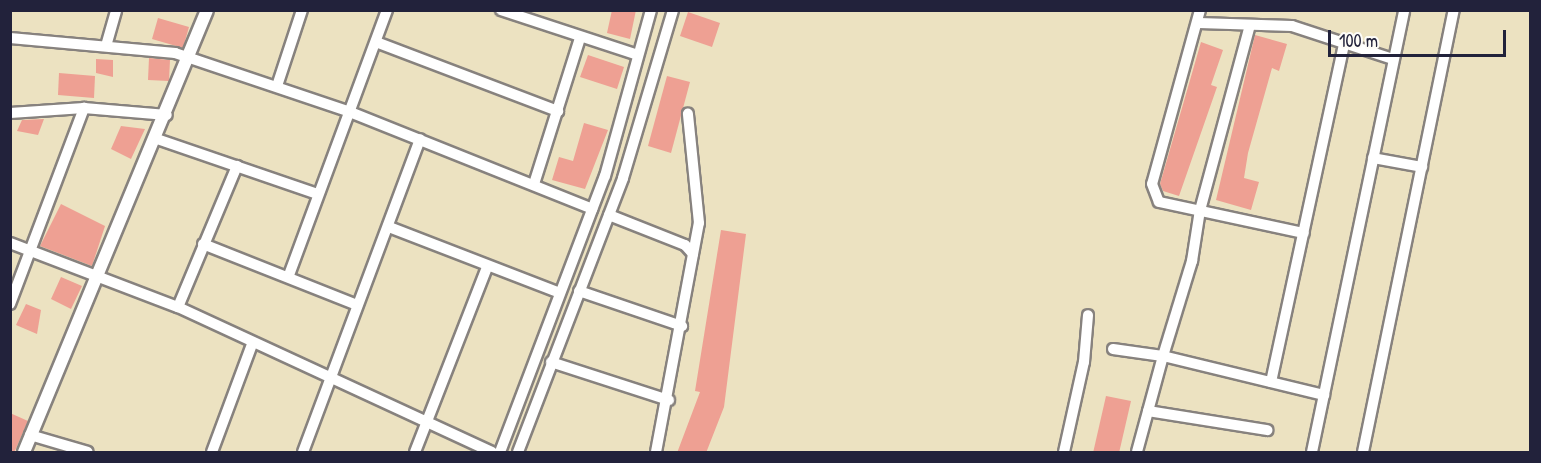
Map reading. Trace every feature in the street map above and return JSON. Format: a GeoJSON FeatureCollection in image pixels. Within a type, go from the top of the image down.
{"type":"FeatureCollection","features":[{"type":"Feature","properties":{"kind":"street"},"geometry":{"type":"LineString","coordinates":[[106,46],[116,10]]}},
{"type":"Feature","properties":{"kind":"street"},"geometry":{"type":"LineString","coordinates":[[24,453],[95,278],[167,115],[207,10]]}},
{"type":"Feature","properties":{"kind":"street"},"geometry":{"type":"LineString","coordinates":[[277,86],[302,10]]}},
{"type":"Feature","properties":{"kind":"street"},"geometry":{"type":"LineString","coordinates":[[289,275],[387,10]]}},
{"type":"Feature","properties":{"kind":"street"},"geometry":{"type":"LineString","coordinates":[[500,453],[592,209],[651,10]]}},
{"type":"Feature","properties":{"kind":"street"},"geometry":{"type":"LineString","coordinates":[[518,453],[609,215],[673,10]]}},
{"type":"Feature","properties":{"kind":"street"},"geometry":{"type":"LineString","coordinates":[[1200,10],[1199,23],[1152,184],[1159,202],[1304,233]]}},
{"type":"Feature","properties":{"kind":"street"},"geometry":{"type":"LineString","coordinates":[[1312,453],[1404,10]]}},
{"type":"Feature","properties":{"kind":"street"},"geometry":{"type":"LineString","coordinates":[[1363,453],[1454,10]]}},
{"type":"Feature","properties":{"kind":"street"},"geometry":{"type":"LineString","coordinates":[[503,11],[580,38],[638,55]]}},
{"type":"Feature","properties":{"kind":"street"},"geometry":{"type":"LineString","coordinates":[[1199,23],[1292,26],[1394,59]]}},
{"type":"Feature","properties":{"kind":"street"},"geometry":{"type":"LineString","coordinates":[[1137,453],[1192,261],[1200,210],[1250,25]]}},
{"type":"Feature","properties":{"kind":"street"},"geometry":{"type":"LineString","coordinates":[[10,38],[106,46],[188,57],[350,112],[592,209]]}},
{"type":"Feature","properties":{"kind":"street"},"geometry":{"type":"LineString","coordinates":[[534,184],[580,38]]}},
{"type":"Feature","properties":{"kind":"street"},"geometry":{"type":"LineString","coordinates":[[376,42],[558,111]]}},
{"type":"Feature","properties":{"kind":"street"},"geometry":{"type":"LineString","coordinates":[[1271,382],[1344,43]]}},
{"type":"Feature","properties":{"kind":"street"},"geometry":{"type":"LineString","coordinates":[[10,113],[84,108],[167,115]]}},
{"type":"Feature","properties":{"kind":"street"},"geometry":{"type":"LineString","coordinates":[[10,304],[84,108]]}},
{"type":"Feature","properties":{"kind":"street"},"geometry":{"type":"LineString","coordinates":[[656,453],[669,400],[699,223],[688,114]]}},
{"type":"Feature","properties":{"kind":"street"},"geometry":{"type":"LineString","coordinates":[[157,139],[318,194]]}},
{"type":"Feature","properties":{"kind":"street"},"geometry":{"type":"LineString","coordinates":[[303,453],[328,379],[389,227],[420,139]]}},
{"type":"Feature","properties":{"kind":"street"},"geometry":{"type":"LineString","coordinates":[[1373,158],[1422,167]]}},
{"type":"Feature","properties":{"kind":"street"},"geometry":{"type":"LineString","coordinates":[[178,307],[237,166]]}},
{"type":"Feature","properties":{"kind":"street"},"geometry":{"type":"LineString","coordinates":[[609,215],[685,245],[693,254]]}},
{"type":"Feature","properties":{"kind":"street"},"geometry":{"type":"LineString","coordinates":[[389,227],[560,294]]}},
{"type":"Feature","properties":{"kind":"street"},"geometry":{"type":"LineString","coordinates":[[10,243],[95,278],[178,307],[328,379],[492,453]]}},
{"type":"Feature","properties":{"kind":"street"},"geometry":{"type":"LineString","coordinates":[[203,244],[289,275],[357,305]]}},
{"type":"Feature","properties":{"kind":"street"},"geometry":{"type":"LineString","coordinates":[[415,453],[487,267]]}},
{"type":"Feature","properties":{"kind":"street"},"geometry":{"type":"LineString","coordinates":[[579,291],[682,326]]}},
{"type":"Feature","properties":{"kind":"street"},"geometry":{"type":"LineString","coordinates":[[1064,453],[1084,362],[1088,315]]}},
{"type":"Feature","properties":{"kind":"street"},"geometry":{"type":"LineString","coordinates":[[212,453],[253,342]]}},
{"type":"Feature","properties":{"kind":"street"},"geometry":{"type":"LineString","coordinates":[[1113,349],[1163,356],[1324,395]]}},
{"type":"Feature","properties":{"kind":"street"},"geometry":{"type":"LineString","coordinates":[[551,362],[669,400]]}},
{"type":"Feature","properties":{"kind":"street"},"geometry":{"type":"LineString","coordinates":[[1148,411],[1268,430]]}},
{"type":"Feature","properties":{"kind":"street"},"geometry":{"type":"LineString","coordinates":[[30,435],[88,453]]}},
{"type":"Feature","properties":{"kind":"building"},"geometry":{"type":"Polygon","coordinates":[[[612,10],[636,10],[630,39],[607,33],[612,10]]]}},
{"type":"Feature","properties":{"kind":"building"},"geometry":{"type":"Polygon","coordinates":[[[688,12],[720,23],[712,47],[680,36],[688,12]]]}},
{"type":"Feature","properties":{"kind":"building"},"geometry":{"type":"Polygon","coordinates":[[[158,18],[189,27],[183,48],[152,39],[158,18]]]}},
{"type":"Feature","properties":{"kind":"building"},"geometry":{"type":"Polygon","coordinates":[[[1255,35],[1287,44],[1279,71],[1272,68],[1248,153],[1244,178],[1259,182],[1251,210],[1216,200],[1255,35]]]}},
{"type":"Feature","properties":{"kind":"building"},"geometry":{"type":"Polygon","coordinates":[[[1201,42],[1223,50],[1211,85],[1217,87],[1179,196],[1163,191],[1160,184],[1201,42]]]}},
{"type":"Feature","properties":{"kind":"building"},"geometry":{"type":"Polygon","coordinates":[[[588,55],[624,67],[617,89],[580,77],[588,55]]]}},
{"type":"Feature","properties":{"kind":"building"},"geometry":{"type":"Polygon","coordinates":[[[149,58],[170,60],[169,81],[148,80],[149,58]]]}},
{"type":"Feature","properties":{"kind":"building"},"geometry":{"type":"Polygon","coordinates":[[[96,59],[113,60],[113,77],[96,73],[96,59]]]}},
{"type":"Feature","properties":{"kind":"building"},"geometry":{"type":"Polygon","coordinates":[[[59,73],[95,76],[94,98],[58,95],[59,73]]]}},
{"type":"Feature","properties":{"kind":"building"},"geometry":{"type":"Polygon","coordinates":[[[667,76],[690,82],[671,153],[648,146],[667,76]]]}},
{"type":"Feature","properties":{"kind":"building"},"geometry":{"type":"Polygon","coordinates":[[[44,119],[38,135],[17,131],[22,120],[44,119]]]}},
{"type":"Feature","properties":{"kind":"building"},"geometry":{"type":"Polygon","coordinates":[[[584,123],[608,130],[585,189],[552,180],[559,157],[573,161],[584,123]]]}},
{"type":"Feature","properties":{"kind":"building"},"geometry":{"type":"Polygon","coordinates":[[[121,126],[145,129],[131,159],[111,149],[121,126]]]}},
{"type":"Feature","properties":{"kind":"building"},"geometry":{"type":"Polygon","coordinates":[[[61,204],[105,226],[92,266],[40,246],[61,204]]]}},
{"type":"Feature","properties":{"kind":"building"},"geometry":{"type":"Polygon","coordinates":[[[721,230],[746,234],[724,407],[706,453],[677,453],[700,392],[695,391],[721,230]]]}},
{"type":"Feature","properties":{"kind":"building"},"geometry":{"type":"Polygon","coordinates":[[[61,277],[82,286],[71,309],[51,299],[61,277]]]}},
{"type":"Feature","properties":{"kind":"building"},"geometry":{"type":"Polygon","coordinates":[[[26,304],[41,310],[37,334],[16,325],[26,304]]]}},
{"type":"Feature","properties":{"kind":"building"},"geometry":{"type":"Polygon","coordinates":[[[1106,396],[1131,401],[1119,453],[1093,453],[1106,396]]]}},
{"type":"Feature","properties":{"kind":"building"},"geometry":{"type":"Polygon","coordinates":[[[10,413],[28,421],[14,453],[10,453],[10,413]]]}}]}
